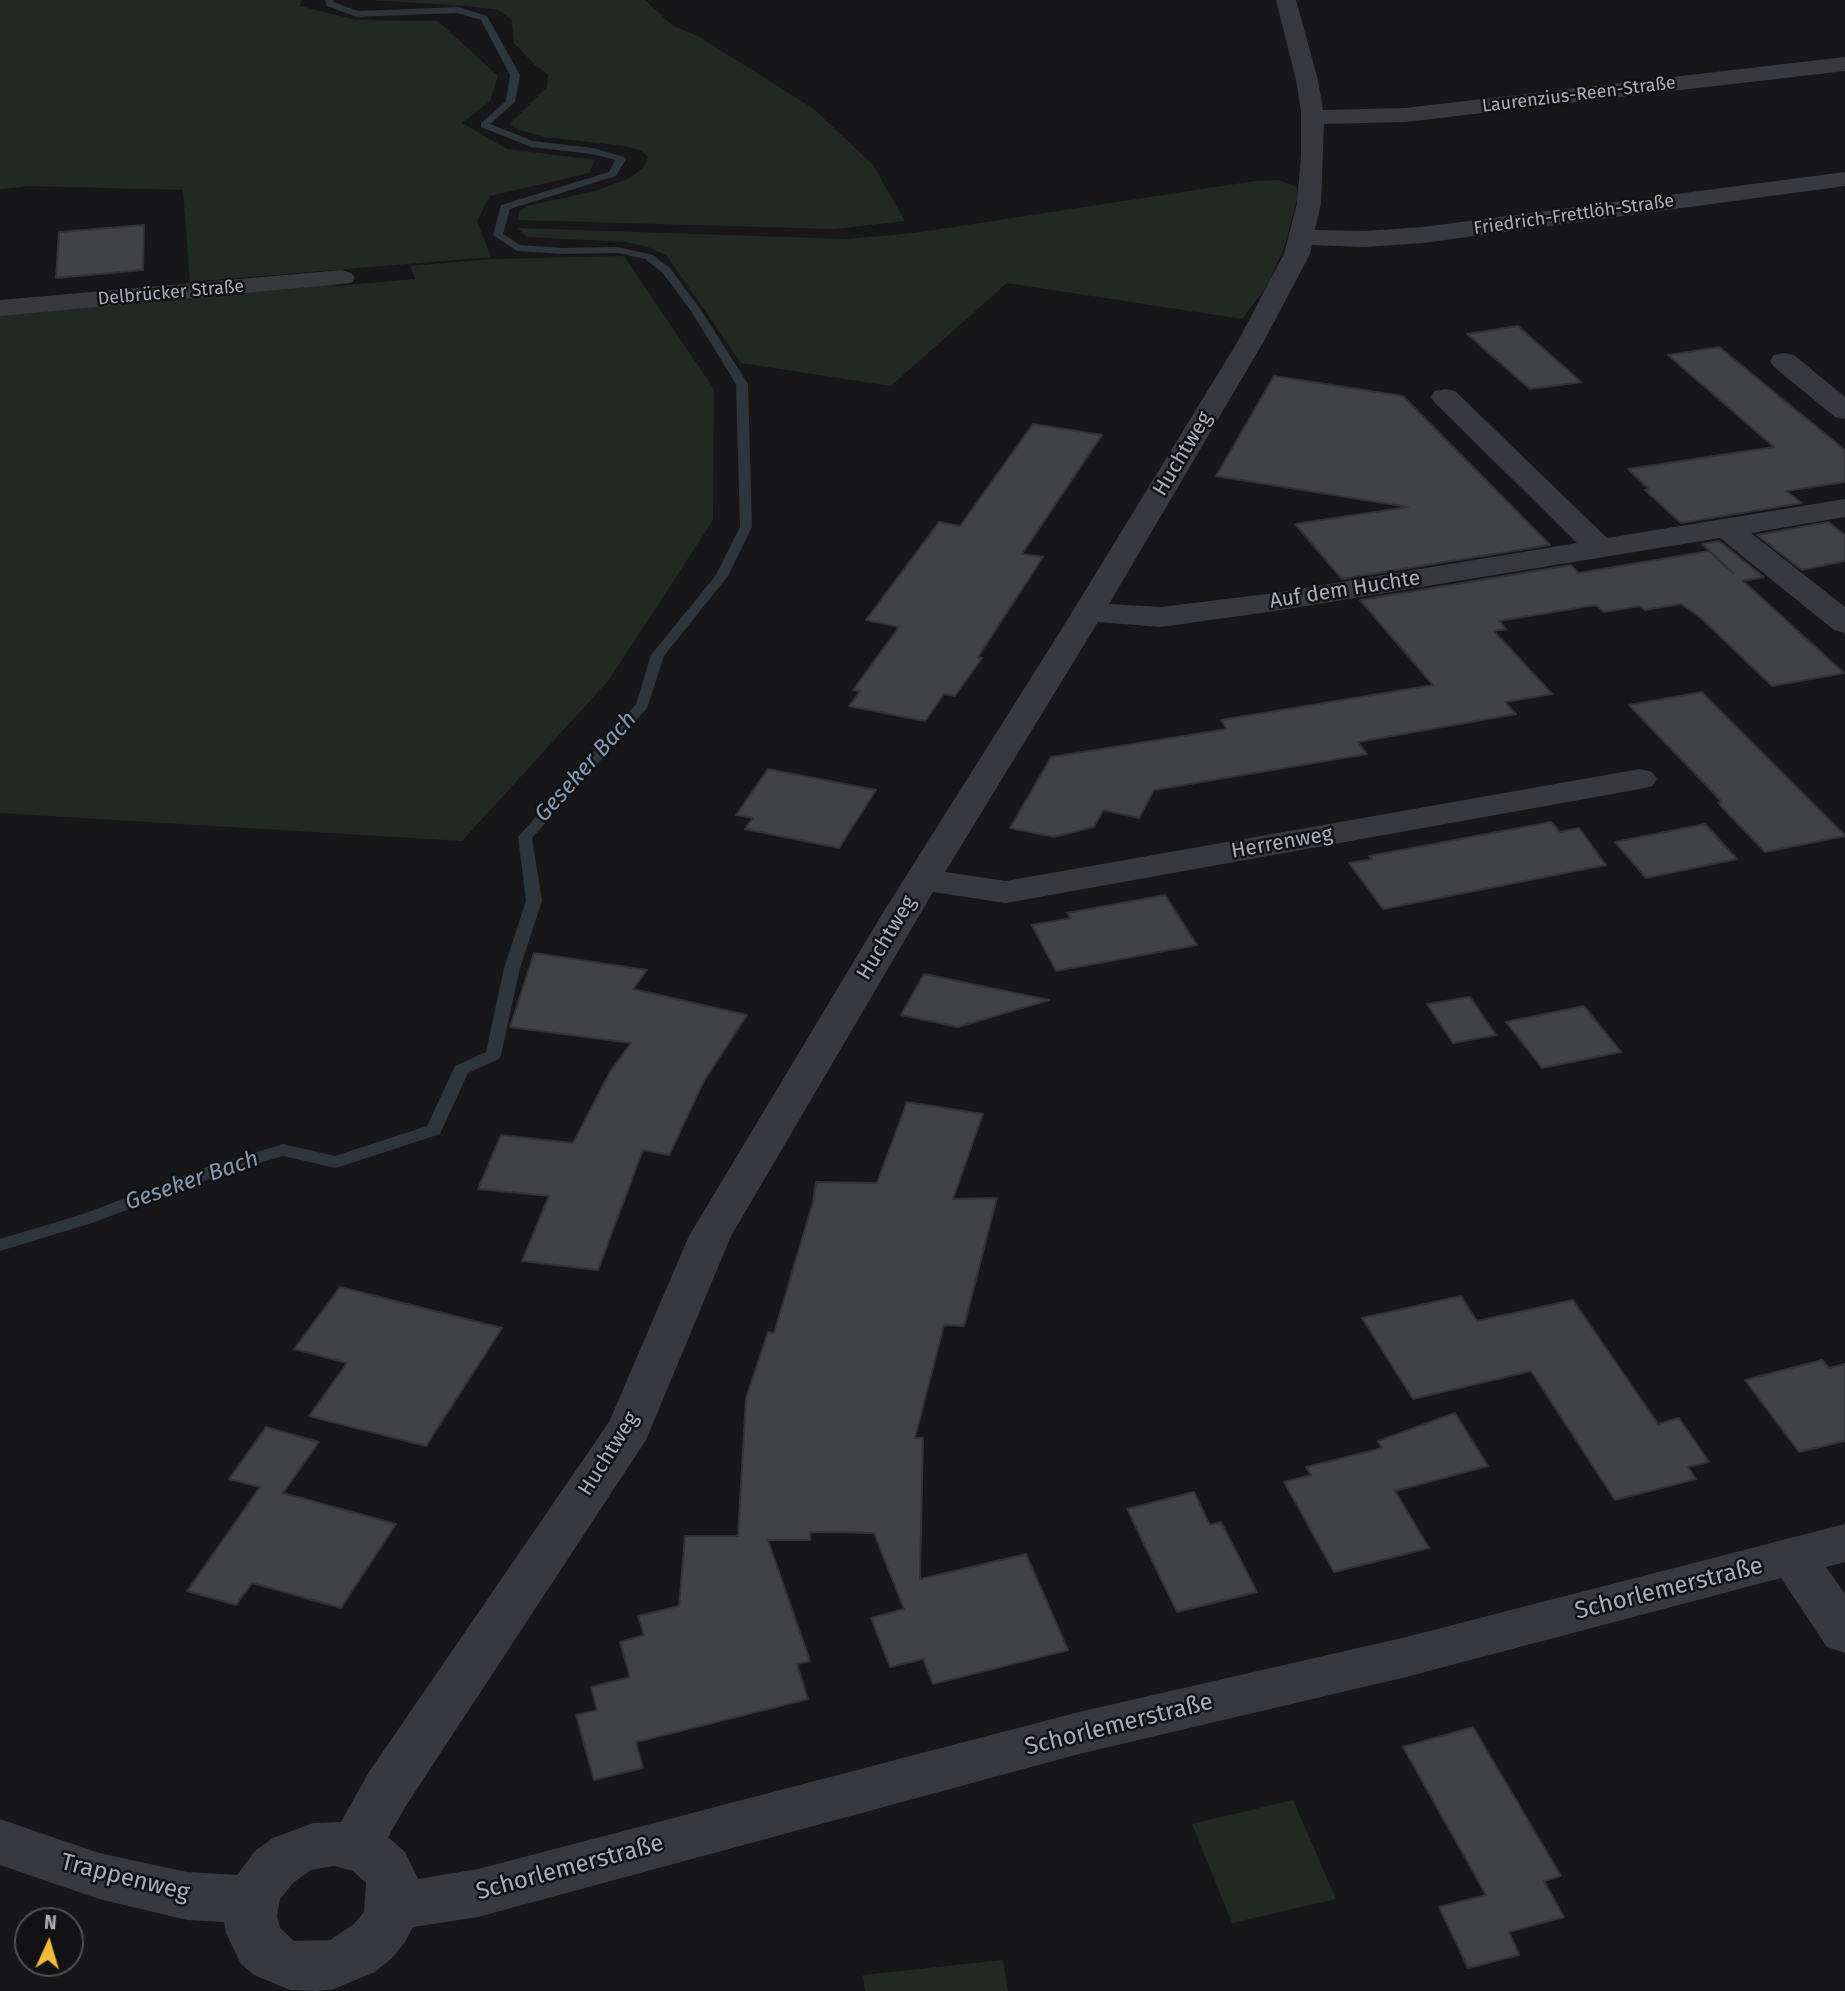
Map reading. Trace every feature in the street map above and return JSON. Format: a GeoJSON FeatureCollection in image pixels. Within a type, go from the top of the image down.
{"type":"FeatureCollection","features":[{"type":"Feature","properties":{"kind":"street","name":"Huchtweg"},"geometry":{"type":"LineString","coordinates":[[354,1847],[388,1788],[630,1428],[710,1236],[1251,341],[1297,254],[1309,204],[1313,156],[1312,117],[1307,80],[1286,0]]}},
{"type":"Feature","properties":{"kind":"street","name":"Laurenzius-Reen-Straße"},"geometry":{"type":"LineString","coordinates":[[1312,117],[1405,115],[1845,64]]}},
{"type":"Feature","properties":{"kind":"street","name":"Friedrich-Frettlöh-Straße"},"geometry":{"type":"LineString","coordinates":[[1301,237],[1365,239],[1423,235],[1845,179]]}},
{"type":"Feature","properties":{"kind":"street","name":"Delbrücker Straße"},"geometry":{"type":"LineString","coordinates":[[0,308],[342,278]]}},
{"type":"Feature","properties":{"kind":"street"},"geometry":{"type":"LineString","coordinates":[[1784,361],[1845,411]]}},
{"type":"Feature","properties":{"kind":"street"},"geometry":{"type":"LineString","coordinates":[[1445,397],[1600,548]]}},
{"type":"Feature","properties":{"kind":"street","name":"Auf dem Huchte"},"geometry":{"type":"LineString","coordinates":[[1089,611],[1134,617],[1161,617],[1275,602],[1845,509]]}},
{"type":"Feature","properties":{"kind":"street"},"geometry":{"type":"LineString","coordinates":[[1728,529],[1845,622]]}},
{"type":"Feature","properties":{"kind":"street","name":"Herrenweg"},"geometry":{"type":"LineString","coordinates":[[923,880],[1006,892],[1640,779]]}},
{"type":"Feature","properties":{"kind":"street","name":"Schorlemerstraße"},"geometry":{"type":"LineString","coordinates":[[393,1906],[478,1893],[1079,1733],[1406,1657],[1845,1543]]}},
{"type":"Feature","properties":{"kind":"street"},"geometry":{"type":"LineString","coordinates":[[1793,1557],[1845,1633]]}},
{"type":"Feature","properties":{"kind":"street","name":"Trappenweg"},"geometry":{"type":"LineString","coordinates":[[0,1842],[99,1876],[166,1892],[253,1900]]}},
{"type":"Feature","properties":{"kind":"street"},"geometry":{"type":"LineString","coordinates":[[334,1843],[354,1847],[372,1855],[386,1868],[394,1886],[393,1906],[386,1925],[373,1941],[355,1955],[284,1978],[274,1958],[261,1947],[253,1933],[250,1916],[261,1882],[274,1867],[292,1854],[313,1846],[334,1843]]}},
{"type":"Feature","properties":{"kind":"shaded area"},"geometry":{"type":"Polygon","coordinates":[[[0,0],[302,0],[300,6],[357,20],[438,21],[498,76],[490,101],[462,123],[507,149],[595,160],[589,173],[490,196],[477,221],[491,257],[190,282],[183,190],[30,186],[0,189],[0,0]]]}},
{"type":"Feature","properties":{"kind":"shaded area"},"geometry":{"type":"Polygon","coordinates":[[[370,0],[645,0],[673,26],[698,36],[814,109],[873,165],[905,221],[834,229],[518,220],[519,212],[527,206],[595,191],[630,178],[643,168],[648,157],[642,151],[625,146],[544,137],[519,130],[510,124],[547,87],[548,74],[535,65],[514,43],[512,20],[498,10],[370,0]]]}},
{"type":"Feature","properties":{"kind":"shaded area"},"geometry":{"type":"Polygon","coordinates":[[[1278,180],[1297,187],[1298,196],[1285,245],[1268,285],[1242,319],[1007,283],[891,386],[741,363],[667,256],[651,248],[626,242],[527,237],[518,228],[846,239],[914,233],[1255,181],[1278,180]]]}},
{"type":"Feature","properties":{"kind":"shaded area"},"geometry":{"type":"Polygon","coordinates":[[[624,256],[714,389],[713,520],[609,680],[462,841],[0,813],[0,311],[334,281],[336,286],[415,279],[410,266],[492,259],[624,256]]]}},
{"type":"Feature","properties":{"kind":"shaded area"},"geometry":{"type":"Polygon","coordinates":[[[1293,1800],[1336,1899],[1232,1923],[1192,1824],[1293,1800]]]}},
{"type":"Feature","properties":{"kind":"shaded area"},"geometry":{"type":"Polygon","coordinates":[[[1003,1960],[1008,1991],[865,1991],[863,1975],[1003,1960]]]}},
{"type":"Feature","properties":{"kind":"building"},"geometry":{"type":"Polygon","coordinates":[[[144,225],[143,270],[56,278],[59,232],[144,225]]]}},
{"type":"Feature","properties":{"kind":"building"},"geometry":{"type":"Polygon","coordinates":[[[1518,326],[1581,382],[1530,389],[1467,334],[1518,326]]]}},
{"type":"Feature","properties":{"kind":"building"},"geometry":{"type":"Polygon","coordinates":[[[1719,347],[1845,450],[1845,482],[1786,491],[1802,503],[1681,523],[1645,490],[1649,489],[1628,469],[1774,447],[1668,355],[1719,347]]]}},
{"type":"Feature","properties":{"kind":"building"},"geometry":{"type":"Polygon","coordinates":[[[1274,376],[1403,396],[1550,545],[1342,579],[1295,524],[1408,507],[1216,476],[1274,376]]]}},
{"type":"Feature","properties":{"kind":"building"},"geometry":{"type":"Polygon","coordinates":[[[1033,424],[1102,435],[1022,554],[1043,557],[978,657],[982,658],[955,696],[944,694],[925,721],[849,706],[860,691],[853,690],[899,627],[866,620],[939,522],[960,526],[1033,424]]]}},
{"type":"Feature","properties":{"kind":"building"},"geometry":{"type":"Polygon","coordinates":[[[1828,522],[1845,535],[1845,561],[1802,570],[1757,535],[1828,522]]]}},
{"type":"Feature","properties":{"kind":"building"},"geometry":{"type":"Polygon","coordinates":[[[1719,541],[1764,577],[1743,581],[1844,673],[1772,686],[1701,618],[1681,604],[1645,610],[1640,606],[1604,612],[1596,605],[1499,621],[1506,629],[1494,631],[1552,694],[1505,702],[1516,714],[1358,742],[1367,754],[1154,790],[1139,818],[1103,810],[1094,827],[1054,837],[1010,828],[1051,757],[1227,729],[1221,720],[1433,685],[1360,600],[1571,565],[1578,573],[1709,551],[1733,573],[1702,544],[1719,541]]]}},
{"type":"Feature","properties":{"kind":"building"},"geometry":{"type":"Polygon","coordinates":[[[1702,692],[1845,836],[1765,852],[1718,803],[1722,802],[1629,705],[1702,692]]]}},
{"type":"Feature","properties":{"kind":"building"},"geometry":{"type":"Polygon","coordinates":[[[768,769],[876,790],[839,848],[745,829],[753,818],[736,815],[768,769]]]}},
{"type":"Feature","properties":{"kind":"building"},"geometry":{"type":"Polygon","coordinates":[[[1551,822],[1560,832],[1579,828],[1606,865],[1383,909],[1349,863],[1372,859],[1369,856],[1551,822]]]}},
{"type":"Feature","properties":{"kind":"building"},"geometry":{"type":"Polygon","coordinates":[[[1705,824],[1737,859],[1646,878],[1615,842],[1705,824]]]}},
{"type":"Feature","properties":{"kind":"building"},"geometry":{"type":"Polygon","coordinates":[[[1165,895],[1197,945],[1056,971],[1032,925],[1071,918],[1067,913],[1165,895]]]}},
{"type":"Feature","properties":{"kind":"building"},"geometry":{"type":"Polygon","coordinates":[[[534,953],[647,970],[633,989],[747,1015],[704,1081],[669,1155],[643,1150],[598,1270],[522,1261],[549,1196],[478,1189],[501,1135],[573,1143],[611,1070],[631,1043],[510,1027],[534,953]]]}},
{"type":"Feature","properties":{"kind":"building"},"geometry":{"type":"Polygon","coordinates":[[[924,974],[1049,1000],[958,1027],[901,1015],[924,974]]]}},
{"type":"Feature","properties":{"kind":"building"},"geometry":{"type":"Polygon","coordinates":[[[1470,997],[1496,1035],[1453,1043],[1427,1004],[1470,997]]]}},
{"type":"Feature","properties":{"kind":"building"},"geometry":{"type":"Polygon","coordinates":[[[1584,1006],[1621,1052],[1542,1068],[1506,1022],[1584,1006]]]}},
{"type":"Feature","properties":{"kind":"building"},"geometry":{"type":"Polygon","coordinates":[[[907,1102],[983,1114],[953,1199],[997,1198],[964,1326],[944,1325],[915,1438],[923,1438],[920,1579],[1026,1554],[1068,1650],[933,1684],[923,1659],[890,1667],[871,1618],[904,1609],[874,1533],[810,1532],[810,1540],[768,1540],[810,1661],[797,1664],[808,1699],[636,1742],[643,1768],[594,1780],[576,1715],[597,1710],[591,1687],[630,1677],[620,1642],[644,1635],[638,1616],[679,1606],[685,1536],[738,1536],[746,1398],[768,1332],[774,1333],[813,1202],[816,1182],[877,1183],[907,1102]]]}},
{"type":"Feature","properties":{"kind":"building"},"geometry":{"type":"Polygon","coordinates":[[[340,1287],[502,1328],[426,1446],[309,1416],[347,1363],[294,1349],[340,1287]]]}},
{"type":"Feature","properties":{"kind":"building"},"geometry":{"type":"Polygon","coordinates":[[[1461,1296],[1477,1321],[1573,1300],[1658,1424],[1679,1418],[1709,1462],[1688,1467],[1696,1479],[1615,1500],[1531,1371],[1413,1399],[1362,1318],[1461,1296]]]}},
{"type":"Feature","properties":{"kind":"building"},"geometry":{"type":"Polygon","coordinates":[[[1822,1360],[1829,1368],[1845,1364],[1845,1441],[1799,1452],[1745,1380],[1822,1360]]]}},
{"type":"Feature","properties":{"kind":"building"},"geometry":{"type":"Polygon","coordinates":[[[1455,1413],[1488,1466],[1395,1491],[1429,1548],[1334,1572],[1284,1482],[1311,1475],[1306,1467],[1382,1448],[1378,1441],[1455,1413]]]}},
{"type":"Feature","properties":{"kind":"building"},"geometry":{"type":"Polygon","coordinates":[[[266,1427],[319,1442],[283,1493],[396,1524],[341,1608],[252,1583],[236,1605],[187,1591],[260,1487],[229,1479],[266,1427]]]}},
{"type":"Feature","properties":{"kind":"building"},"geometry":{"type":"Polygon","coordinates":[[[1194,1492],[1210,1525],[1221,1522],[1257,1592],[1177,1612],[1127,1509],[1194,1492]]]}},
{"type":"Feature","properties":{"kind":"building"},"geometry":{"type":"Polygon","coordinates":[[[1473,1727],[1561,1876],[1544,1881],[1564,1917],[1509,1932],[1519,1955],[1468,1968],[1439,1907],[1486,1895],[1403,1747],[1473,1727]]]}},
{"type":"Feature","properties":{"kind":"waterway","name":"Geseker Bach"},"geometry":{"type":"LineString","coordinates":[[0,1245],[86,1219],[219,1169],[283,1150],[336,1162],[434,1130],[461,1070],[493,1055],[512,968],[534,901],[525,837],[642,705],[658,655],[722,576],[746,527],[742,384],[696,310],[666,270],[649,257],[618,250],[517,248],[498,235],[505,207],[613,174],[621,159],[593,151],[531,144],[484,125],[510,102],[515,75],[484,18],[458,10],[357,14],[330,4],[329,0]]}}]}
